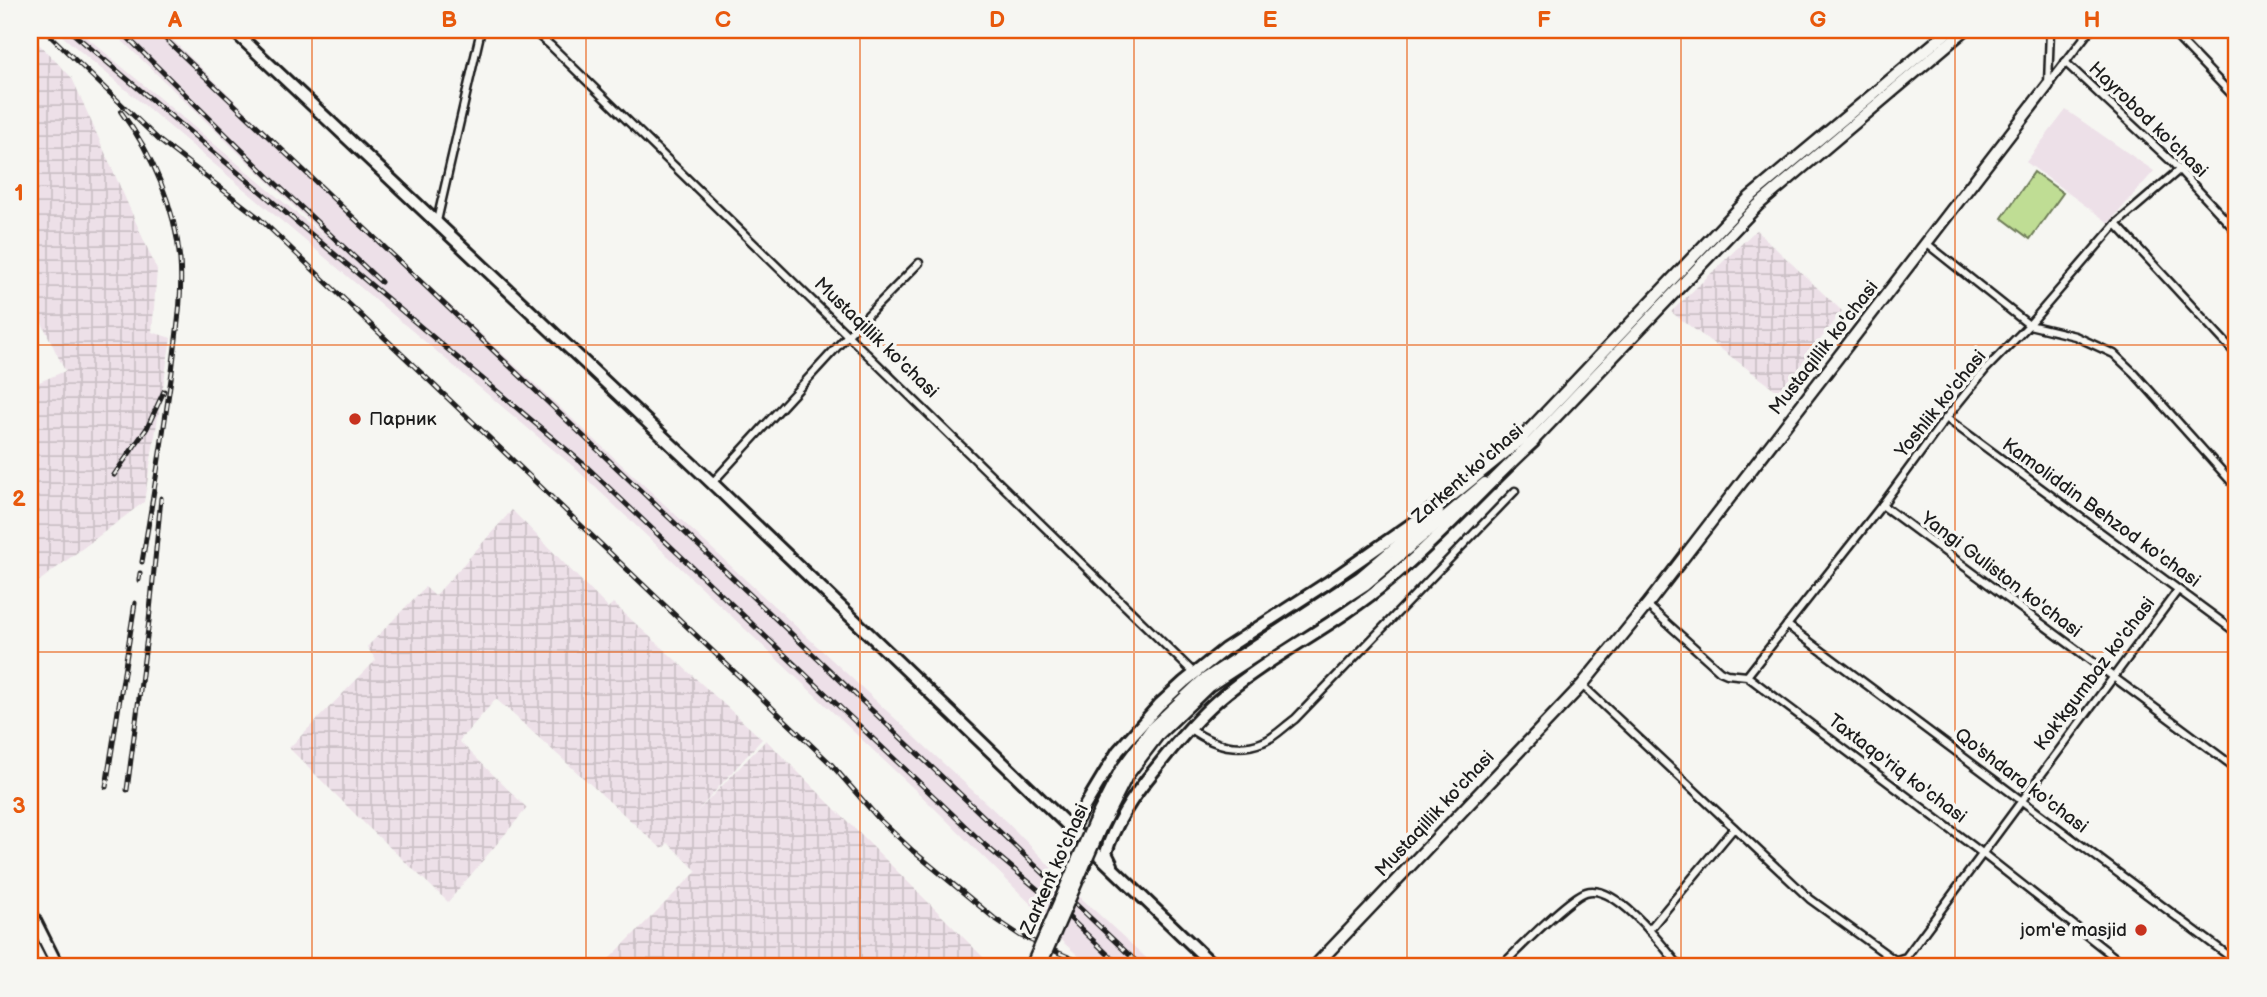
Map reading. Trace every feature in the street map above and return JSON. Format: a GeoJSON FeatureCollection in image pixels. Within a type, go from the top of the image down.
{"type":"FeatureCollection","features":[{"type":"Feature","properties":{"kind":"main road"},"geometry":{"type":"LineString","coordinates":[[233,30],[712,483],[1215,967]]}},
{"type":"Feature","properties":{"kind":"main road","name":"Zarkent ko'chasi"},"geometry":{"type":"LineString","coordinates":[[1528,440],[1750,197],[1950,30]]}},
{"type":"Feature","properties":{"kind":"main road","name":"Zarkent ko'chasi"},"geometry":{"type":"LineString","coordinates":[[1031,967],[1096,826],[1127,776],[1159,734],[1209,686],[1366,584],[1528,440],[1758,205],[1965,30]]}},
{"type":"Feature","properties":{"kind":"main road","name":"Mustaqillik ko'chasi"},"geometry":{"type":"LineString","coordinates":[[1314,967],[1582,685],[1647,605],[2048,85]]}},
{"type":"Feature","properties":{"kind":"main road"},"geometry":{"type":"LineString","coordinates":[[1071,828],[1118,751],[1159,705],[1195,674],[1225,649],[1327,583],[1528,440]]}},
{"type":"Feature","properties":{"kind":"main road"},"geometry":{"type":"LineString","coordinates":[[1117,873],[1106,853],[1110,838],[1139,789],[1189,728],[1219,699],[1253,674],[1340,618],[1388,582],[1528,440]]}},
{"type":"Feature","properties":{"kind":"main road","name":"Zarkent ko'chasi"},"geometry":{"type":"LineString","coordinates":[[1040,967],[1096,826]]}},
{"type":"Feature","properties":{"kind":"main road"},"geometry":{"type":"LineString","coordinates":[[30,911],[58,967]]}},
{"type":"Feature","properties":{"kind":"main road"},"geometry":{"type":"LineString","coordinates":[[30,940],[44,967]]}},
{"type":"Feature","properties":{"kind":"street"},"geometry":{"type":"LineString","coordinates":[[437,222],[481,30]]}},
{"type":"Feature","properties":{"kind":"street","name":"Mustaqillik ko'chasi"},"geometry":{"type":"LineString","coordinates":[[531,30],[551,45],[1195,674]]}},
{"type":"Feature","properties":{"kind":"street"},"geometry":{"type":"LineString","coordinates":[[2048,85],[2050,30]]}},
{"type":"Feature","properties":{"kind":"street","name":"Mustaqillik ko'chasi"},"geometry":{"type":"LineString","coordinates":[[2048,85],[2090,30]]}},
{"type":"Feature","properties":{"kind":"street"},"geometry":{"type":"LineString","coordinates":[[2169,30],[2237,100]]}},
{"type":"Feature","properties":{"kind":"street","name":"Hayrobod ko'chasi"},"geometry":{"type":"LineString","coordinates":[[2065,62],[2179,170],[2237,232]]}},
{"type":"Feature","properties":{"kind":"street","name":"Yoshlik ko'chasi"},"geometry":{"type":"LineString","coordinates":[[1747,676],[1985,370],[2029,325],[2116,225],[2179,170]]}},
{"type":"Feature","properties":{"kind":"street"},"geometry":{"type":"LineString","coordinates":[[2116,225],[2237,355]]}},
{"type":"Feature","properties":{"kind":"street"},"geometry":{"type":"LineString","coordinates":[[1927,243],[2029,325],[2075,337],[2113,354],[2134,373],[2237,488]]}},
{"type":"Feature","properties":{"kind":"street"},"geometry":{"type":"LineString","coordinates":[[712,483],[848,335],[919,263]]}},
{"type":"Feature","properties":{"kind":"street","name":"Kamoliddin Behzod ko'chasi"},"geometry":{"type":"LineString","coordinates":[[1946,418],[2237,633]]}},
{"type":"Feature","properties":{"kind":"street"},"geometry":{"type":"LineString","coordinates":[[1189,728],[1208,741],[1236,747],[1264,742],[1274,735],[1321,693],[1515,491]]}},
{"type":"Feature","properties":{"kind":"street","name":"Yangi Guliston ko'chasi"},"geometry":{"type":"LineString","coordinates":[[1882,505],[2237,769]]}},
{"type":"Feature","properties":{"kind":"street","name":"Kok'kgumbaz ko'chasi"},"geometry":{"type":"LineString","coordinates":[[1879,967],[1906,957],[2178,590]]}},
{"type":"Feature","properties":{"kind":"street","name":"Taxtaqo'riq ko'chasi"},"geometry":{"type":"LineString","coordinates":[[1647,605],[1720,671],[1747,676],[1982,853],[2127,967]]}},
{"type":"Feature","properties":{"kind":"street","name":"Qo'shdara ko'chasi"},"geometry":{"type":"LineString","coordinates":[[1787,625],[2237,962]]}},
{"type":"Feature","properties":{"kind":"street"},"geometry":{"type":"LineString","coordinates":[[1582,685],[1810,899],[1904,967]]}},
{"type":"Feature","properties":{"kind":"street"},"geometry":{"type":"LineString","coordinates":[[1649,930],[1734,828]]}},
{"type":"Feature","properties":{"kind":"street"},"geometry":{"type":"LineString","coordinates":[[1500,967],[1570,903],[1589,891],[1601,891],[1611,896],[1649,930],[1680,967]]}},
{"type":"Feature","properties":{"kind":"shaded area"},"geometry":{"type":"Polygon","coordinates":[[[55,30],[78,30],[331,242],[111,30],[162,30],[357,219],[1013,828],[1080,897],[1156,967],[1091,967],[1056,936],[1058,931],[931,805],[575,468],[55,30]]]}},
{"type":"Feature","properties":{"kind":"shaded area"},"geometry":{"type":"Polygon","coordinates":[[[30,35],[72,78],[157,270],[152,332],[171,338],[144,502],[30,588],[30,386],[65,371],[30,298],[30,35]]]}},
{"type":"Feature","properties":{"kind":"shaded area"},"geometry":{"type":"Polygon","coordinates":[[[2066,110],[2154,171],[2109,223],[2026,162],[2066,110]]]}},
{"type":"Feature","properties":{"kind":"shaded area"},"geometry":{"type":"Polygon","coordinates":[[[1756,230],[1842,311],[1780,393],[1671,312],[1756,230]]]}},
{"type":"Feature","properties":{"kind":"shaded area"},"geometry":{"type":"Polygon","coordinates":[[[512,510],[608,608],[613,603],[762,739],[692,817],[766,740],[993,967],[601,967],[697,871],[668,843],[662,849],[496,699],[459,741],[527,808],[448,902],[368,827],[289,748],[376,660],[367,647],[425,587],[435,596],[512,510]]]}},
{"type":"Feature","properties":{"kind":"green space"},"geometry":{"type":"Polygon","coordinates":[[[2034,172],[2063,193],[2030,239],[2002,218],[2034,172]]]}},
{"type":"Feature","properties":{"kind":"railway"},"geometry":{"type":"LineString","coordinates":[[44,30],[160,141],[258,217],[831,764],[879,819],[913,851],[994,918],[1021,936],[1091,967]]}},
{"type":"Feature","properties":{"kind":"railway"},"geometry":{"type":"LineString","coordinates":[[69,30],[587,467],[986,846],[1054,903],[1121,967]]}},
{"type":"Feature","properties":{"kind":"railway"},"geometry":{"type":"LineString","coordinates":[[120,30],[269,177],[381,282]]}},
{"type":"Feature","properties":{"kind":"railway"},"geometry":{"type":"LineString","coordinates":[[156,30],[1142,967]]}},
{"type":"Feature","properties":{"kind":"railway"},"geometry":{"type":"LineString","coordinates":[[121,112],[133,128],[161,182],[173,221],[181,274],[172,372],[142,562]]}},
{"type":"Feature","properties":{"kind":"railway"},"geometry":{"type":"LineString","coordinates":[[114,475],[147,428],[164,391]]}},
{"type":"Feature","properties":{"kind":"railway"},"geometry":{"type":"LineString","coordinates":[[127,790],[149,621],[161,498]]}},
{"type":"Feature","properties":{"kind":"railway"},"geometry":{"type":"LineString","coordinates":[[139,580],[140,573]]}},
{"type":"Feature","properties":{"kind":"railway"},"geometry":{"type":"LineString","coordinates":[[106,787],[135,603]]}},
{"type":"Feature","properties":{"kind":"place","name":"Парник"},"geometry":{"type":"Point","coordinates":[355,419]}},
{"type":"Feature","properties":{"kind":"place","name":"jom'e masjid"},"geometry":{"type":"Point","coordinates":[2141,930]}}]}
